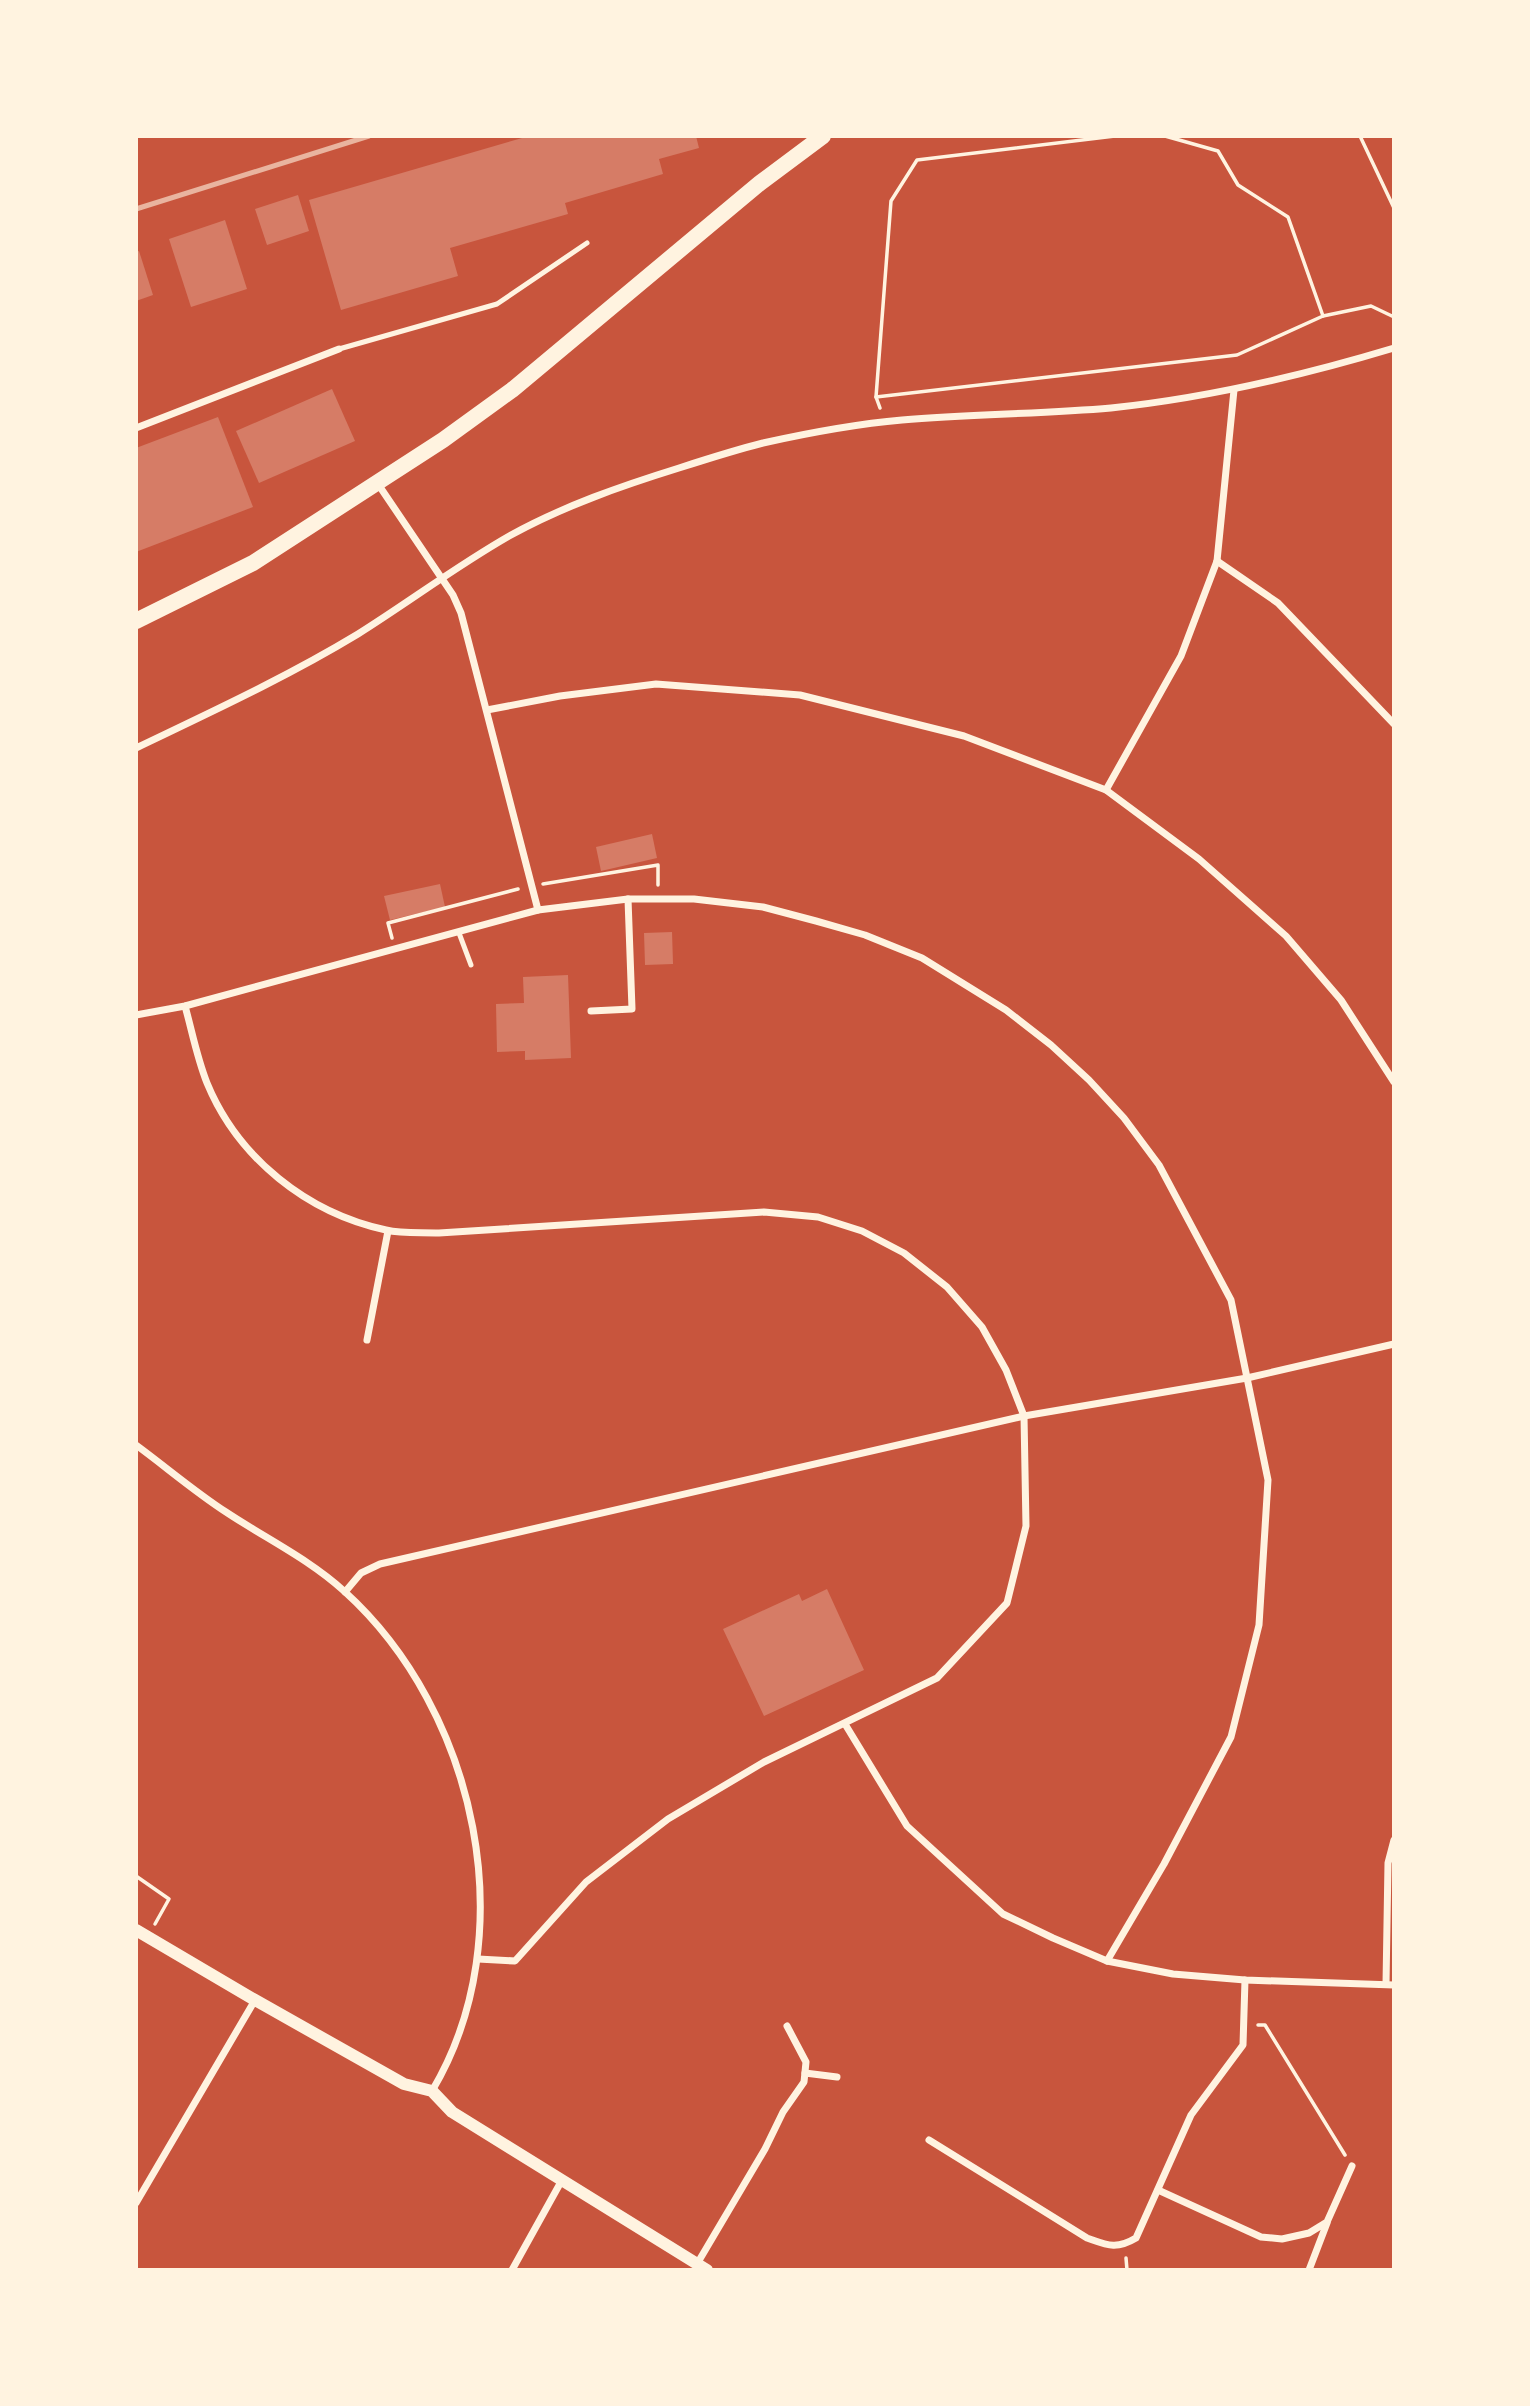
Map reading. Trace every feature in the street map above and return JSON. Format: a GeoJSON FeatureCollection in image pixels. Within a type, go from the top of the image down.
{"type":"FeatureCollection","features":[{"type":"Feature","properties":{"kind":"main road"},"geometry":{"type":"LineString","coordinates":[[136,621],[253,563],[377,484],[512,390],[760,183],[823,136]]}},
{"type":"Feature","properties":{"kind":"street"},"geometry":{"type":"LineString","coordinates":[[136,748],[268,685],[358,634],[513,534],[571,505],[639,480],[762,443],[886,422],[1109,408],[1178,400],[1234,390],[1394,348]]}},
{"type":"Feature","properties":{"kind":"street"},"geometry":{"type":"LineString","coordinates":[[136,428],[339,349]]}},
{"type":"Feature","properties":{"kind":"street"},"geometry":{"type":"LineString","coordinates":[[1106,790],[1181,656],[1217,561],[1234,390]]}},
{"type":"Feature","properties":{"kind":"street"},"geometry":{"type":"LineString","coordinates":[[377,484],[461,612],[538,910]]}},
{"type":"Feature","properties":{"kind":"street"},"geometry":{"type":"LineString","coordinates":[[1217,561],[1278,603],[1394,724]]}},
{"type":"Feature","properties":{"kind":"street"},"geometry":{"type":"LineString","coordinates":[[487,710],[560,696],[656,684],[800,695],[964,736],[1106,790],[1199,859],[1286,936],[1341,1000],[1394,1082]]}},
{"type":"Feature","properties":{"kind":"street"},"geometry":{"type":"LineString","coordinates":[[591,1011],[632,1009],[628,899]]}},
{"type":"Feature","properties":{"kind":"street"},"geometry":{"type":"LineString","coordinates":[[136,1015],[185,1006],[538,910],[628,899],[694,899],[762,907],[865,935],[922,958],[1006,1010],[1051,1045],[1089,1080],[1124,1118],[1159,1165],[1231,1300],[1268,1480],[1259,1625],[1231,1737],[1164,1864],[1107,1961]]}},
{"type":"Feature","properties":{"kind":"street"},"geometry":{"type":"LineString","coordinates":[[185,1006],[207,1082],[225,1117],[251,1154],[285,1185],[337,1216],[388,1231],[439,1233],[764,1212],[818,1217],[862,1231],[904,1253],[947,1287],[982,1327],[1006,1370],[1024,1416],[1026,1525],[1007,1603],[937,1678],[764,1762],[668,1819],[586,1882],[515,1961],[478,1959]]}},
{"type":"Feature","properties":{"kind":"street"},"geometry":{"type":"LineString","coordinates":[[367,1340],[388,1231]]}},
{"type":"Feature","properties":{"kind":"street"},"geometry":{"type":"LineString","coordinates":[[345,1592],[361,1573],[380,1564],[1024,1416],[1247,1378],[1394,1344]]}},
{"type":"Feature","properties":{"kind":"street"},"geometry":{"type":"LineString","coordinates":[[136,1445],[222,1510],[312,1565],[345,1592],[384,1633],[417,1681],[437,1720],[455,1763],[467,1804],[478,1855],[480,1907],[478,1959],[468,2008],[454,2049],[432,2091]]}},
{"type":"Feature","properties":{"kind":"street"},"geometry":{"type":"LineString","coordinates":[[845,1724],[907,1826],[1003,1914],[1107,1961],[1173,1974],[1245,1980],[1390,1984],[1388,1863],[1394,1840]]}},
{"type":"Feature","properties":{"kind":"street"},"geometry":{"type":"LineString","coordinates":[[142,1933],[404,2084],[432,2091],[452,2112],[702,2267],[783,2112],[804,2082],[806,2062],[788,2026]]}},
{"type":"Feature","properties":{"kind":"street"},"geometry":{"type":"LineString","coordinates":[[929,2140],[1087,2238],[1109,2246],[1125,2244],[1136,2238],[1191,2115],[1243,2045],[1245,1980]]}},
{"type":"Feature","properties":{"kind":"street"},"geometry":{"type":"LineString","coordinates":[[136,2203],[255,2000]]}},
{"type":"Feature","properties":{"kind":"street"},"geometry":{"type":"LineString","coordinates":[[805,2073],[837,2077]]}},
{"type":"Feature","properties":{"kind":"street"},"geometry":{"type":"LineString","coordinates":[[1309,2270],[1352,2166]]}},
{"type":"Feature","properties":{"kind":"street"},"geometry":{"type":"LineString","coordinates":[[512,2270],[562,2180]]}},
{"type":"Feature","properties":{"kind":"street"},"geometry":{"type":"LineString","coordinates":[[1158,2190],[1261,2236],[1282,2239],[1309,2233],[1328,2222]]}},
{"type":"Feature","properties":{"kind":"lane"},"geometry":{"type":"LineString","coordinates":[[339,349],[497,304],[587,243]]}},
{"type":"Feature","properties":{"kind":"lane"},"geometry":{"type":"LineString","coordinates":[[459,933],[471,965]]}},
{"type":"Feature","properties":{"kind":"path"},"geometry":{"type":"LineString","coordinates":[[886,422],[876,397],[891,201],[917,160],[1115,136]]}},
{"type":"Feature","properties":{"kind":"path"},"geometry":{"type":"LineString","coordinates":[[1165,136],[1217,151],[1238,184],[1288,217],[1323,316]]}},
{"type":"Feature","properties":{"kind":"path"},"geometry":{"type":"LineString","coordinates":[[1360,136],[1394,208]]}},
{"type":"Feature","properties":{"kind":"path"},"geometry":{"type":"LineString","coordinates":[[876,397],[1237,355],[1323,316],[1371,306],[1394,317]]}},
{"type":"Feature","properties":{"kind":"path"},"geometry":{"type":"LineString","coordinates":[[658,870],[658,879]]}},
{"type":"Feature","properties":{"kind":"path"},"geometry":{"type":"LineString","coordinates":[[388,925],[391,934]]}},
{"type":"Feature","properties":{"kind":"path"},"geometry":{"type":"LineString","coordinates":[[136,1876],[169,1899],[142,1933]]}},
{"type":"Feature","properties":{"kind":"path"},"geometry":{"type":"LineString","coordinates":[[1244,2023],[1265,2025],[1352,2166]]}},
{"type":"Feature","properties":{"kind":"building"},"geometry":{"type":"Polygon","coordinates":[[[529,136],[696,136],[699,148],[659,159],[663,174],[565,203],[568,214],[450,248],[458,276],[341,310],[309,200],[529,136]]]}},
{"type":"Feature","properties":{"kind":"building"},"geometry":{"type":"Polygon","coordinates":[[[298,195],[309,231],[267,245],[255,209],[298,195]]]}},
{"type":"Feature","properties":{"kind":"building"},"geometry":{"type":"Polygon","coordinates":[[[225,220],[247,289],[191,307],[169,239],[225,220]]]}},
{"type":"Feature","properties":{"kind":"building"},"geometry":{"type":"Polygon","coordinates":[[[139,251],[153,295],[136,301],[136,252],[139,251]]]}},
{"type":"Feature","properties":{"kind":"building"},"geometry":{"type":"Polygon","coordinates":[[[332,389],[355,441],[259,483],[236,431],[332,389]]]}},
{"type":"Feature","properties":{"kind":"building"},"geometry":{"type":"Polygon","coordinates":[[[218,417],[253,507],[136,552],[136,448],[218,417]]]}},
{"type":"Feature","properties":{"kind":"building"},"geometry":{"type":"Polygon","coordinates":[[[652,834],[657,858],[601,871],[596,847],[652,834]]]}},
{"type":"Feature","properties":{"kind":"building"},"geometry":{"type":"Polygon","coordinates":[[[440,884],[445,907],[390,920],[384,896],[440,884]]]}},
{"type":"Feature","properties":{"kind":"building"},"geometry":{"type":"Polygon","coordinates":[[[672,932],[673,964],[645,965],[644,933],[672,932]]]}},
{"type":"Feature","properties":{"kind":"building"},"geometry":{"type":"Polygon","coordinates":[[[568,975],[571,1058],[525,1060],[525,1051],[497,1052],[496,1004],[524,1003],[523,977],[568,975]]]}},
{"type":"Feature","properties":{"kind":"building"},"geometry":{"type":"Polygon","coordinates":[[[827,1589],[864,1670],[764,1716],[723,1629],[799,1594],[802,1601],[827,1589]]]}},
{"type":"Feature","properties":{"kind":"railway"},"geometry":{"type":"LineString","coordinates":[[136,209],[369,136]]}}]}
